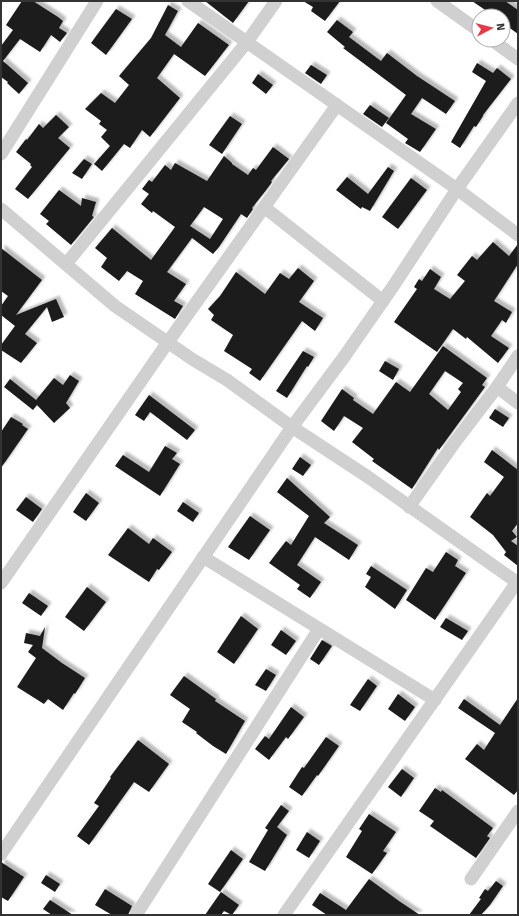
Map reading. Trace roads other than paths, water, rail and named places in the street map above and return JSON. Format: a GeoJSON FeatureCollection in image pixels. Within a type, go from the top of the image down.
{"type":"FeatureCollection","features":[{"type":"Feature","properties":{"kind":"street"},"geometry":{"type":"LineString","coordinates":[[1,154],[97,1]]}},
{"type":"Feature","properties":{"kind":"street"},"geometry":{"type":"LineString","coordinates":[[188,1],[457,189],[518,235]]}},
{"type":"Feature","properties":{"kind":"street"},"geometry":{"type":"LineString","coordinates":[[66,264],[247,42],[276,1]]}},
{"type":"Feature","properties":{"kind":"street"},"geometry":{"type":"LineString","coordinates":[[437,1],[471,25]]}},
{"type":"Feature","properties":{"kind":"street"},"geometry":{"type":"LineString","coordinates":[[503,48],[518,59]]}},
{"type":"Feature","properties":{"kind":"street"},"geometry":{"type":"LineString","coordinates":[[1,854],[292,427],[383,301],[457,189],[518,103]]}},
{"type":"Feature","properties":{"kind":"street"},"geometry":{"type":"LineString","coordinates":[[1,583],[168,342],[337,105]]}},
{"type":"Feature","properties":{"kind":"street"},"geometry":{"type":"LineString","coordinates":[[264,208],[383,301]]}},
{"type":"Feature","properties":{"kind":"street"},"geometry":{"type":"LineString","coordinates":[[1,209],[115,306],[192,359],[228,380],[292,427],[368,477],[517,583],[284,915]]}},
{"type":"Feature","properties":{"kind":"street"},"geometry":{"type":"LineString","coordinates":[[409,507],[518,356]]}},
{"type":"Feature","properties":{"kind":"street"},"geometry":{"type":"LineString","coordinates":[[497,387],[518,403]]}},
{"type":"Feature","properties":{"kind":"street"},"geometry":{"type":"LineString","coordinates":[[203,557],[435,700]]}},
{"type":"Feature","properties":{"kind":"street"},"geometry":{"type":"LineString","coordinates":[[136,915],[319,629]]}},
{"type":"Feature","properties":{"kind":"street"},"geometry":{"type":"LineString","coordinates":[[471,878],[518,811]]}}]}
